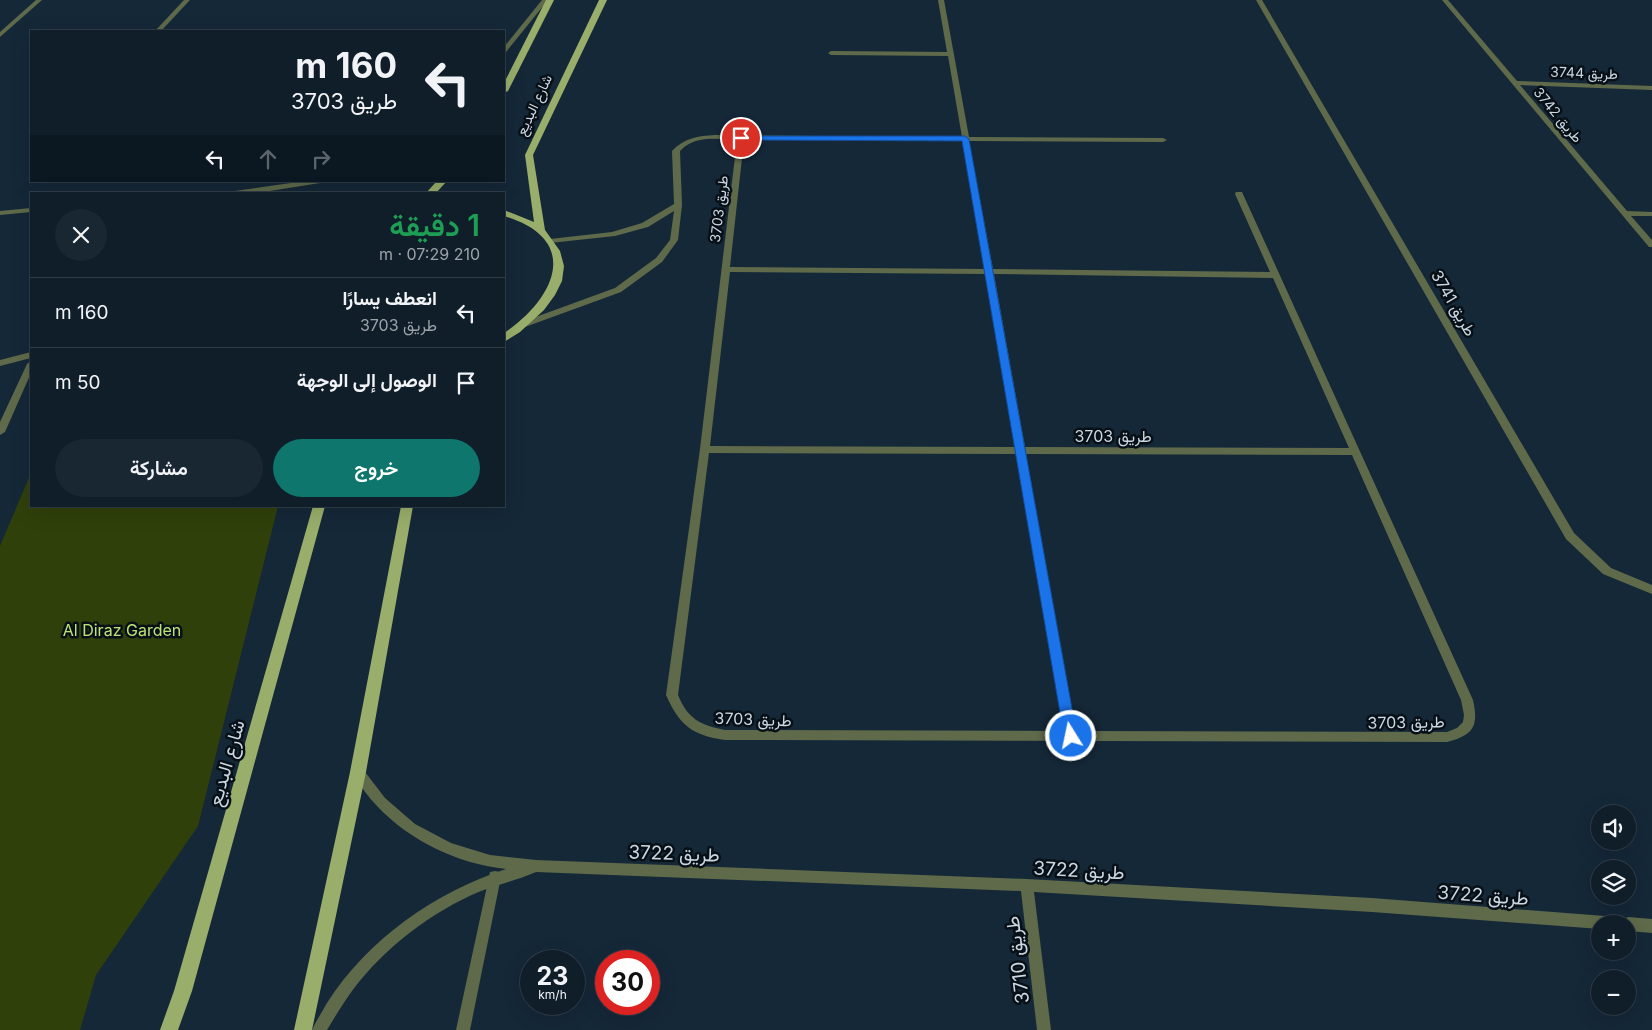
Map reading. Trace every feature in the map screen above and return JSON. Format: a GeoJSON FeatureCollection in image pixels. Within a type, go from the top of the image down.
{"type":"FeatureCollection","features":[{"type":"Feature","properties":{"kind":"main road","name":"شارع البديع"},"geometry":{"type":"LineString","coordinates":[[505,89],[550,0]]}},
{"type":"Feature","properties":{"kind":"main road","name":"شارع البديع"},"geometry":{"type":"LineString","coordinates":[[540,230],[529,155],[568,69],[604,0]]}},
{"type":"Feature","properties":{"kind":"main road"},"geometry":{"type":"LineString","coordinates":[[432,192],[442,182]]}},
{"type":"Feature","properties":{"kind":"main road"},"geometry":{"type":"LineString","coordinates":[[505,213],[526,221],[540,230],[550,241],[556,253],[558,266],[557,281],[540,310],[525,324],[505,337]]}},
{"type":"Feature","properties":{"kind":"main road","name":"شارع البديع"},"geometry":{"type":"LineString","coordinates":[[169,1030],[182,991],[319,507]]}},
{"type":"Feature","properties":{"kind":"main road"},"geometry":{"type":"LineString","coordinates":[[303,1030],[358,772],[407,507]]}},
{"type":"Feature","properties":{"kind":"street"},"geometry":{"type":"LineString","coordinates":[[0,35],[39,0]]}},
{"type":"Feature","properties":{"kind":"street"},"geometry":{"type":"LineString","coordinates":[[159,30],[187,0]]}},
{"type":"Feature","properties":{"kind":"street"},"geometry":{"type":"LineString","coordinates":[[505,50],[545,0]]}},
{"type":"Feature","properties":{"kind":"street"},"geometry":{"type":"LineString","coordinates":[[941,0],[1071,736]]}},
{"type":"Feature","properties":{"kind":"street","name":"طريق 3741"},"geometry":{"type":"LineString","coordinates":[[1259,0],[1570,536],[1606,571],[1652,590]]}},
{"type":"Feature","properties":{"kind":"street","name":"طريق 3742"},"geometry":{"type":"LineString","coordinates":[[1445,0],[1652,245]]}},
{"type":"Feature","properties":{"kind":"street"},"geometry":{"type":"LineString","coordinates":[[831,53],[951,54]]}},
{"type":"Feature","properties":{"kind":"street","name":"طريق 3744"},"geometry":{"type":"LineString","coordinates":[[1515,83],[1652,88]]}},
{"type":"Feature","properties":{"kind":"street"},"geometry":{"type":"LineString","coordinates":[[525,324],[618,290],[659,260],[674,240],[678,205],[675,156],[680,146],[685,142],[702,138],[1163,140]]}},
{"type":"Feature","properties":{"kind":"street","name":"طريق 3703"},"geometry":{"type":"LineString","coordinates":[[741,138],[705,449],[672,695],[678,710],[690,724],[706,732],[725,735],[1447,737],[1461,734],[1469,725],[1471,714],[1467,700],[1239,194]]}},
{"type":"Feature","properties":{"kind":"street"},"geometry":{"type":"LineString","coordinates":[[257,192],[314,182]]}},
{"type":"Feature","properties":{"kind":"street"},"geometry":{"type":"LineString","coordinates":[[550,241],[612,234],[645,225],[678,205]]}},
{"type":"Feature","properties":{"kind":"street"},"geometry":{"type":"LineString","coordinates":[[0,213],[30,210]]}},
{"type":"Feature","properties":{"kind":"street"},"geometry":{"type":"LineString","coordinates":[[1625,213],[1652,214]]}},
{"type":"Feature","properties":{"kind":"street"},"geometry":{"type":"LineString","coordinates":[[726,269],[1276,275]]}},
{"type":"Feature","properties":{"kind":"street"},"geometry":{"type":"LineString","coordinates":[[0,363],[30,355]]}},
{"type":"Feature","properties":{"kind":"street"},"geometry":{"type":"LineString","coordinates":[[0,432],[30,366]]}},
{"type":"Feature","properties":{"kind":"street","name":"طريق 3703"},"geometry":{"type":"LineString","coordinates":[[705,449],[1355,452]]}},
{"type":"Feature","properties":{"kind":"street","name":"طريق 3722"},"geometry":{"type":"LineString","coordinates":[[358,772],[381,802],[411,828],[448,848],[490,861],[536,866],[1027,886],[1372,905],[1591,922]]}},
{"type":"Feature","properties":{"kind":"street","name":"طريق 3722"},"geometry":{"type":"LineString","coordinates":[[319,1030],[352,980],[396,935],[444,900],[495,877],[536,866]]}},
{"type":"Feature","properties":{"kind":"street"},"geometry":{"type":"LineString","coordinates":[[463,1030],[495,877]]}},
{"type":"Feature","properties":{"kind":"street","name":"طريق 3710"},"geometry":{"type":"LineString","coordinates":[[1027,886],[1044,1030]]}},
{"type":"Feature","properties":{"kind":"street"},"geometry":{"type":"LineString","coordinates":[[1636,925],[1652,926]]}},
{"type":"Feature","properties":{"kind":"green space","name":"Al Diraz Garden"},"geometry":{"type":"Polygon","coordinates":[[[30,475],[30,507],[278,507],[198,826],[96,975],[80,1030],[0,1030],[0,546],[30,475]]]}},
{"type":"Feature","properties":{"kind":"route"},"geometry":{"type":"LineString","coordinates":[[741,138],[965,139],[1071,736]]}}]}
